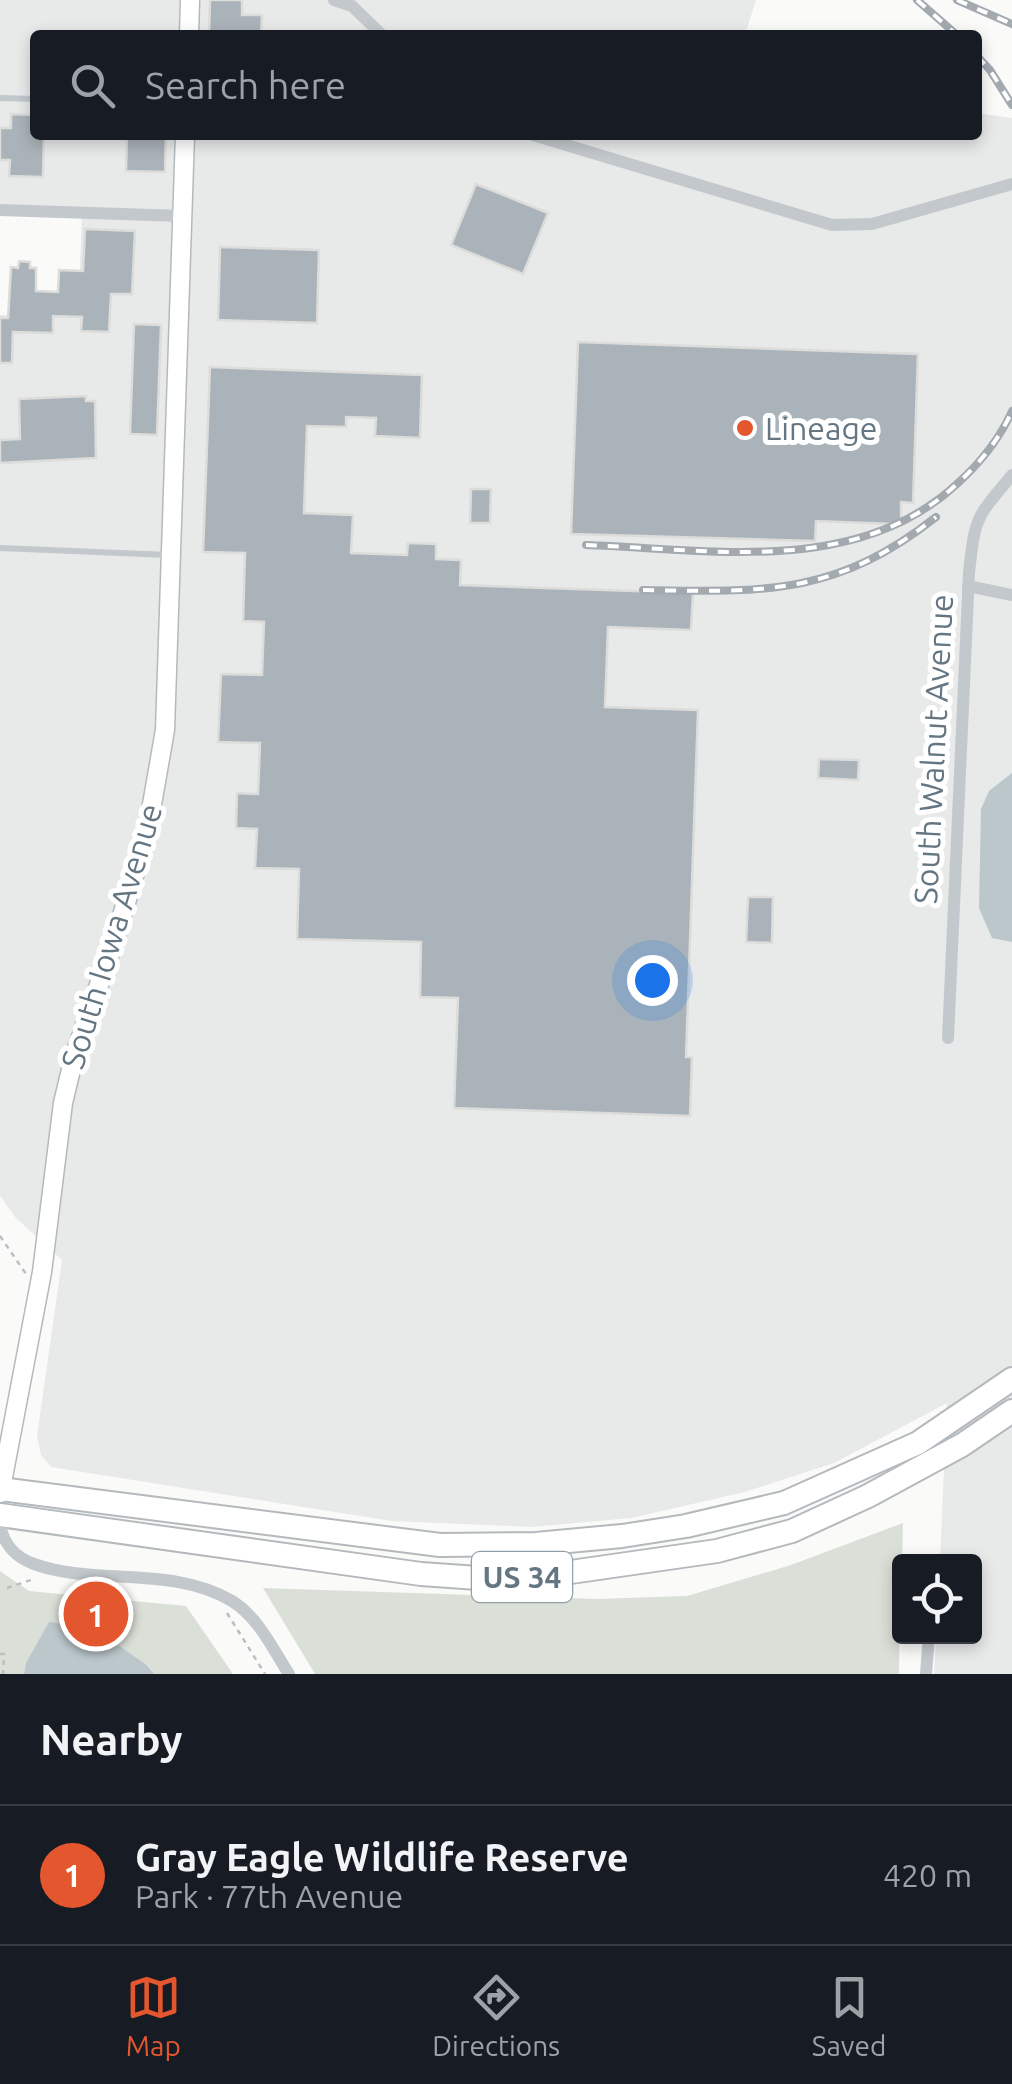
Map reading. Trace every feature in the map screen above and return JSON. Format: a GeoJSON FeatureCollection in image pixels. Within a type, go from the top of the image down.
{"type":"FeatureCollection","features":[{"type":"Feature","properties":{"kind":"highway","name":"US 34"},"geometry":{"type":"LineString","coordinates":[[0,1491],[440,1544],[536,1544],[622,1536],[784,1504],[918,1443],[1012,1379]]}},
{"type":"Feature","properties":{"kind":"highway","name":"US 34"},"geometry":{"type":"LineString","coordinates":[[0,1515],[421,1574],[550,1576],[716,1551],[792,1531],[948,1453],[1012,1411]]}},
{"type":"Feature","properties":{"kind":"main road"},"geometry":{"type":"LineString","coordinates":[[188,30],[190,0]]}},
{"type":"Feature","properties":{"kind":"main road","name":"South Iowa Avenue"},"geometry":{"type":"LineString","coordinates":[[0,1491],[38,1292],[67,1087],[134,878],[155,790],[164,730],[185,140]]}},
{"type":"Feature","properties":{"kind":"street"},"geometry":{"type":"LineString","coordinates":[[334,0],[352,6],[377,30]]}},
{"type":"Feature","properties":{"kind":"street"},"geometry":{"type":"LineString","coordinates":[[550,140],[832,225],[872,224],[1012,184]]}},
{"type":"Feature","properties":{"kind":"street"},"geometry":{"type":"LineString","coordinates":[[0,210],[182,216]]}},
{"type":"Feature","properties":{"kind":"street","name":"South Walnut Avenue"},"geometry":{"type":"LineString","coordinates":[[948,1038],[974,524],[1012,475]]}},
{"type":"Feature","properties":{"kind":"street"},"geometry":{"type":"LineString","coordinates":[[968,586],[1012,596]]}},
{"type":"Feature","properties":{"kind":"street"},"geometry":{"type":"LineString","coordinates":[[0,1526],[9,1548],[30,1563],[165,1580],[209,1591],[232,1602],[254,1619],[289,1674]]}},
{"type":"Feature","properties":{"kind":"street"},"geometry":{"type":"LineString","coordinates":[[926,1674],[928,1644]]}},
{"type":"Feature","properties":{"kind":"lane"},"geometry":{"type":"LineString","coordinates":[[0,98],[30,99]]}},
{"type":"Feature","properties":{"kind":"lane"},"geometry":{"type":"LineString","coordinates":[[0,548],[171,555]]}},
{"type":"Feature","properties":{"kind":"path"},"geometry":{"type":"LineString","coordinates":[[0,1236],[38,1292]]}},
{"type":"Feature","properties":{"kind":"path"},"geometry":{"type":"LineString","coordinates":[[7,1588],[39,1578]]}},
{"type":"Feature","properties":{"kind":"path"},"geometry":{"type":"LineString","coordinates":[[218,1606],[265,1674]]}},
{"type":"Feature","properties":{"kind":"path"},"geometry":{"type":"LineString","coordinates":[[2,1654],[3,1674]]}},
{"type":"Feature","properties":{"kind":"shaded area"},"geometry":{"type":"Polygon","coordinates":[[[0,0],[756,0],[747,30],[30,30],[30,140],[982,140],[982,114],[1012,118],[1012,1674],[934,1674],[936,1644],[982,1644],[982,1554],[940,1554],[947,1403],[834,1463],[745,1492],[631,1518],[532,1527],[392,1521],[51,1467],[41,1455],[37,1436],[62,1260],[16,1218],[0,1196],[0,315],[78,317],[82,213],[0,210],[0,0]]]}},
{"type":"Feature","properties":{"kind":"shaded area"},"geometry":{"type":"Polygon","coordinates":[[[1012,773],[1012,942],[992,938],[979,908],[981,809],[989,791],[1012,773]]]}},
{"type":"Feature","properties":{"kind":"shaded area"},"geometry":{"type":"Polygon","coordinates":[[[903,1523],[902,1554],[892,1554],[892,1644],[899,1644],[899,1674],[315,1674],[263,1588],[597,1599],[687,1596],[791,1565],[903,1523]]]}},
{"type":"Feature","properties":{"kind":"shaded area"},"geometry":{"type":"Polygon","coordinates":[[[0,1571],[29,1591],[186,1606],[233,1674],[154,1674],[148,1665],[26,1663],[24,1674],[0,1674],[0,1571]]]}},
{"type":"Feature","properties":{"kind":"shaded area"},"geometry":{"type":"Polygon","coordinates":[[[49,1622],[95,1629],[154,1674],[24,1674],[49,1622]]]}},
{"type":"Feature","properties":{"kind":"building"},"geometry":{"type":"Polygon","coordinates":[[[210,0],[242,0],[242,15],[262,15],[261,30],[209,30],[210,0]]]}},
{"type":"Feature","properties":{"kind":"building"},"geometry":{"type":"Polygon","coordinates":[[[11,114],[30,115],[30,140],[44,140],[43,177],[9,176],[10,160],[0,160],[0,128],[11,128],[11,114]]]}},
{"type":"Feature","properties":{"kind":"building"},"geometry":{"type":"Polygon","coordinates":[[[127,140],[166,140],[165,172],[126,171],[127,140]]]}},
{"type":"Feature","properties":{"kind":"building"},"geometry":{"type":"Polygon","coordinates":[[[476,184],[548,213],[523,274],[451,245],[476,184]]]}},
{"type":"Feature","properties":{"kind":"building"},"geometry":{"type":"Polygon","coordinates":[[[85,229],[135,231],[132,294],[111,294],[109,332],[81,331],[82,317],[53,316],[53,333],[13,332],[12,363],[0,363],[0,318],[8,318],[11,267],[18,268],[19,261],[30,262],[30,268],[36,268],[36,291],[58,292],[59,270],[83,271],[85,229]]]}},
{"type":"Feature","properties":{"kind":"building"},"geometry":{"type":"Polygon","coordinates":[[[220,247],[319,250],[317,323],[218,320],[220,247]]]}},
{"type":"Feature","properties":{"kind":"building"},"geometry":{"type":"Polygon","coordinates":[[[134,324],[161,325],[157,435],[130,434],[134,324]]]}},
{"type":"Feature","properties":{"kind":"building","name":"Lineage"},"geometry":{"type":"Polygon","coordinates":[[[578,342],[918,354],[913,503],[901,502],[901,521],[894,524],[816,521],[815,541],[571,534],[578,342]]]}},
{"type":"Feature","properties":{"kind":"building"},"geometry":{"type":"Polygon","coordinates":[[[210,367],[422,375],[420,438],[375,436],[376,418],[346,417],[346,427],[307,426],[304,513],[353,515],[351,553],[407,555],[408,543],[436,544],[436,559],[461,560],[460,585],[693,593],[691,630],[608,627],[605,707],[698,710],[686,1057],[692,1057],[690,1116],[454,1108],[458,998],[420,997],[421,942],[297,939],[299,869],[255,868],[257,829],[236,828],[237,793],[258,794],[260,743],[218,742],[221,674],[262,675],[264,622],[243,621],[245,553],[203,552],[210,367]]]}},
{"type":"Feature","properties":{"kind":"building"},"geometry":{"type":"Polygon","coordinates":[[[86,396],[86,401],[95,401],[96,458],[0,463],[0,440],[20,439],[19,399],[86,396]]]}},
{"type":"Feature","properties":{"kind":"building"},"geometry":{"type":"Polygon","coordinates":[[[471,489],[491,489],[490,523],[470,523],[471,489]]]}},
{"type":"Feature","properties":{"kind":"building"},"geometry":{"type":"Polygon","coordinates":[[[819,759],[859,760],[858,780],[818,778],[819,759]]]}},
{"type":"Feature","properties":{"kind":"building"},"geometry":{"type":"Polygon","coordinates":[[[748,897],[773,897],[772,943],[746,942],[748,897]]]}},
{"type":"Feature","properties":{"kind":"railway"},"geometry":{"type":"LineString","coordinates":[[917,0],[951,30]]}},
{"type":"Feature","properties":{"kind":"railway"},"geometry":{"type":"LineString","coordinates":[[957,0],[1012,24]]}},
{"type":"Feature","properties":{"kind":"railway"},"geometry":{"type":"LineString","coordinates":[[982,61],[1012,105]]}},
{"type":"Feature","properties":{"kind":"railway"},"geometry":{"type":"LineString","coordinates":[[586,545],[781,551],[829,545],[875,533],[918,513],[958,483],[989,450],[1012,411]]}},
{"type":"Feature","properties":{"kind":"railway"},"geometry":{"type":"LineString","coordinates":[[643,590],[726,591],[797,584],[865,562],[936,517]]}},
{"type":"Feature","properties":{"kind":"place","name":"Lineage"},"geometry":{"type":"Point","coordinates":[745,428]}},
{"type":"Feature","properties":{"kind":"place","name":"Gray Eagle Wildlife Reserve"},"geometry":{"type":"Point","coordinates":[96,1614]}}]}
